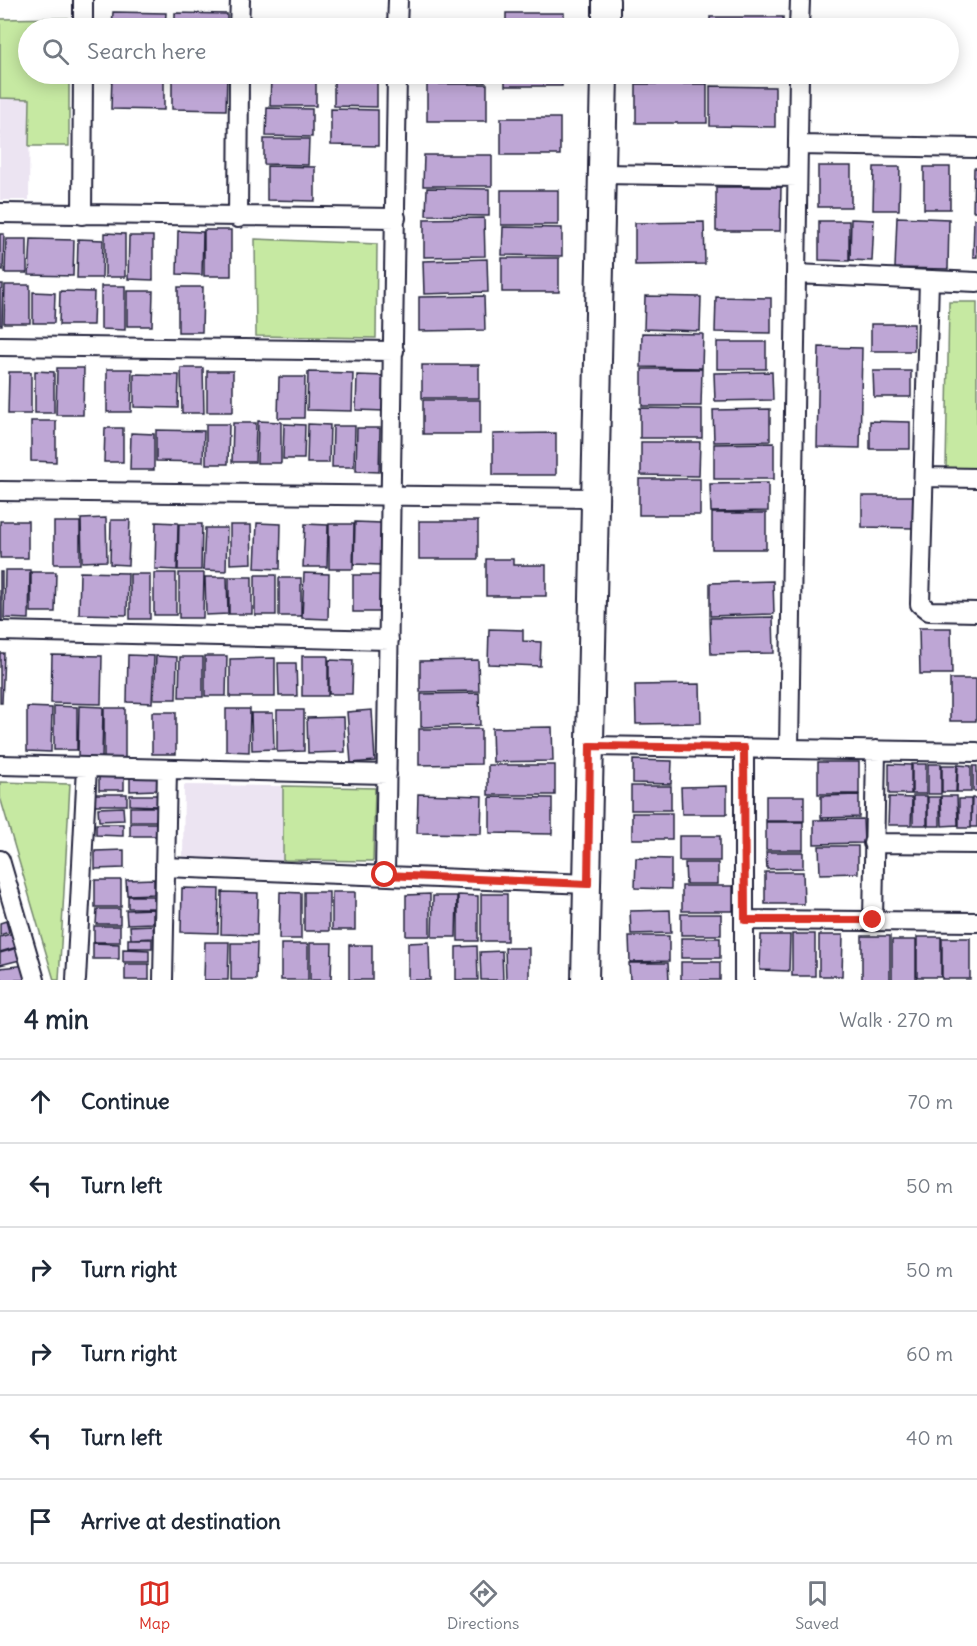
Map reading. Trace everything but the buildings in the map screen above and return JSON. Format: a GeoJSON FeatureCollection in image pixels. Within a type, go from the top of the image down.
{"type":"FeatureCollection","features":[{"type":"Feature","properties":{"kind":"street"},"geometry":{"type":"LineString","coordinates":[[83,0],[83,18]]}},
{"type":"Feature","properties":{"kind":"street"},"geometry":{"type":"LineString","coordinates":[[239,18],[240,0]]}},
{"type":"Feature","properties":{"kind":"street"},"geometry":{"type":"LineString","coordinates":[[397,18],[398,0]]}},
{"type":"Feature","properties":{"kind":"street"},"geometry":{"type":"LineString","coordinates":[[606,0],[606,18]]}},
{"type":"Feature","properties":{"kind":"street"},"geometry":{"type":"LineString","coordinates":[[799,18],[800,0]]}},
{"type":"Feature","properties":{"kind":"street"},"geometry":{"type":"LineString","coordinates":[[82,215],[83,84]]}},
{"type":"Feature","properties":{"kind":"street"},"geometry":{"type":"LineString","coordinates":[[238,218],[239,84]]}},
{"type":"Feature","properties":{"kind":"street"},"geometry":{"type":"LineString","coordinates":[[385,875],[397,84]]}},
{"type":"Feature","properties":{"kind":"street"},"geometry":{"type":"LineString","coordinates":[[585,980],[604,84]]}},
{"type":"Feature","properties":{"kind":"street"},"geometry":{"type":"LineString","coordinates":[[789,749],[799,84]]}},
{"type":"Feature","properties":{"kind":"street"},"geometry":{"type":"LineString","coordinates":[[798,145],[977,148]]}},
{"type":"Feature","properties":{"kind":"street"},"geometry":{"type":"LineString","coordinates":[[601,174],[797,177]]}},
{"type":"Feature","properties":{"kind":"street"},"geometry":{"type":"LineString","coordinates":[[0,213],[238,218],[396,218]]}},
{"type":"Feature","properties":{"kind":"street"},"geometry":{"type":"LineString","coordinates":[[796,274],[977,282]]}},
{"type":"Feature","properties":{"kind":"street"},"geometry":{"type":"LineString","coordinates":[[929,280],[920,604],[929,611],[977,612]]}},
{"type":"Feature","properties":{"kind":"street"},"geometry":{"type":"LineString","coordinates":[[0,346],[394,351]]}},
{"type":"Feature","properties":{"kind":"street"},"geometry":{"type":"LineString","coordinates":[[924,477],[977,478]]}},
{"type":"Feature","properties":{"kind":"street"},"geometry":{"type":"LineString","coordinates":[[0,491],[596,498]]}},
{"type":"Feature","properties":{"kind":"street"},"geometry":{"type":"LineString","coordinates":[[0,631],[389,640]]}},
{"type":"Feature","properties":{"kind":"street"},"geometry":{"type":"LineString","coordinates":[[590,746],[977,752]]}},
{"type":"Feature","properties":{"kind":"street"},"geometry":{"type":"LineString","coordinates":[[744,748],[744,980]]}},
{"type":"Feature","properties":{"kind":"street"},"geometry":{"type":"LineString","coordinates":[[873,920],[876,750]]}},
{"type":"Feature","properties":{"kind":"street"},"geometry":{"type":"LineString","coordinates":[[0,765],[387,774]]}},
{"type":"Feature","properties":{"kind":"street"},"geometry":{"type":"LineString","coordinates":[[76,980],[87,767]]}},
{"type":"Feature","properties":{"kind":"street"},"geometry":{"type":"LineString","coordinates":[[163,980],[167,769]]}},
{"type":"Feature","properties":{"kind":"street"},"geometry":{"type":"LineString","coordinates":[[873,843],[977,844]]}},
{"type":"Feature","properties":{"kind":"street"},"geometry":{"type":"LineString","coordinates":[[0,860],[35,980]]}},
{"type":"Feature","properties":{"kind":"street"},"geometry":{"type":"LineString","coordinates":[[165,867],[588,884]]}},
{"type":"Feature","properties":{"kind":"street"},"geometry":{"type":"LineString","coordinates":[[745,920],[977,922]]}},
{"type":"Feature","properties":{"kind":"shaded area"},"geometry":{"type":"Polygon","coordinates":[[[0,98],[30,98],[29,200],[0,200],[0,98]]]}},
{"type":"Feature","properties":{"kind":"shaded area"},"geometry":{"type":"Polygon","coordinates":[[[184,785],[283,786],[283,860],[183,860],[184,785]]]}},
{"type":"Feature","properties":{"kind":"green space"},"geometry":{"type":"Polygon","coordinates":[[[0,19],[18,19],[18,84],[69,84],[69,146],[29,146],[30,99],[0,98],[0,19]]]}},
{"type":"Feature","properties":{"kind":"green space"},"geometry":{"type":"Polygon","coordinates":[[[255,239],[377,244],[376,338],[256,336],[255,239]]]}},
{"type":"Feature","properties":{"kind":"green space"},"geometry":{"type":"Polygon","coordinates":[[[949,302],[977,302],[977,469],[946,468],[949,302]]]}},
{"type":"Feature","properties":{"kind":"green space"},"geometry":{"type":"Polygon","coordinates":[[[0,782],[70,784],[59,980],[54,980],[0,797],[0,782]]]}},
{"type":"Feature","properties":{"kind":"green space"},"geometry":{"type":"Polygon","coordinates":[[[283,786],[375,788],[373,861],[283,860],[283,786]]]}},
{"type":"Feature","properties":{"kind":"route"},"geometry":{"type":"LineString","coordinates":[[385,875],[588,884],[590,746],[744,748],[745,920],[873,920]]}}]}
